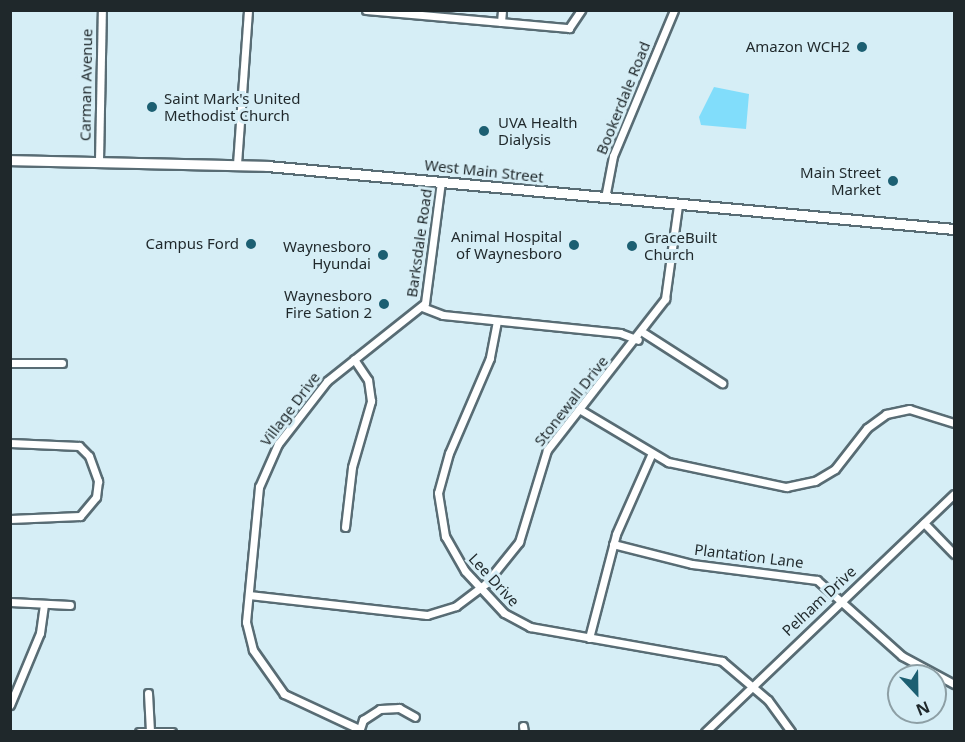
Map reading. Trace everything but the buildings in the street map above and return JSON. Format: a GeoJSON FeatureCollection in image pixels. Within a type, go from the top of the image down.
{"type":"FeatureCollection","features":[{"type":"Feature","properties":{"kind":"main road","name":"West Main Street"},"geometry":{"type":"LineString","coordinates":[[10,160],[237,164],[954,229]]}},
{"type":"Feature","properties":{"kind":"street","name":"Carman Avenue"},"geometry":{"type":"LineString","coordinates":[[99,161],[102,10]]}},
{"type":"Feature","properties":{"kind":"street"},"geometry":{"type":"LineString","coordinates":[[237,164],[248,10]]}},
{"type":"Feature","properties":{"kind":"street"},"geometry":{"type":"LineString","coordinates":[[366,10],[569,28],[581,10]]}},
{"type":"Feature","properties":{"kind":"street"},"geometry":{"type":"LineString","coordinates":[[501,22],[502,10]]}},
{"type":"Feature","properties":{"kind":"street","name":"Bookerdale Road"},"geometry":{"type":"LineString","coordinates":[[605,198],[613,156],[674,10]]}},
{"type":"Feature","properties":{"kind":"street","name":"Barksdale Road"},"geometry":{"type":"LineString","coordinates":[[422,308],[441,182]]}},
{"type":"Feature","properties":{"kind":"street","name":"Stonewall Drive"},"geometry":{"type":"LineString","coordinates":[[249,596],[414,615],[446,610],[479,588],[514,551],[541,463],[579,409],[644,333],[669,288],[678,205]]}},
{"type":"Feature","properties":{"kind":"street"},"geometry":{"type":"LineString","coordinates":[[422,308],[497,321],[620,333],[638,340]]}},
{"type":"Feature","properties":{"kind":"street","name":"Village Drive"},"geometry":{"type":"LineString","coordinates":[[359,730],[278,688],[253,650],[246,622],[250,552],[266,466],[319,390],[354,359],[422,308]]}},
{"type":"Feature","properties":{"kind":"street","name":"Lee Drive"},"geometry":{"type":"LineString","coordinates":[[497,321],[490,358],[449,453],[438,493],[448,545],[479,588],[522,625],[589,638],[707,655],[731,666],[752,683],[791,732]]}},
{"type":"Feature","properties":{"kind":"street"},"geometry":{"type":"LineString","coordinates":[[644,333],[722,383]]}},
{"type":"Feature","properties":{"kind":"street"},"geometry":{"type":"LineString","coordinates":[[345,526],[352,467],[371,401],[368,380],[354,359]]}},
{"type":"Feature","properties":{"kind":"street"},"geometry":{"type":"LineString","coordinates":[[10,363],[62,363]]}},
{"type":"Feature","properties":{"kind":"street"},"geometry":{"type":"LineString","coordinates":[[579,409],[651,455],[706,473],[796,486],[836,469],[867,428],[886,414],[909,409],[954,423]]}},
{"type":"Feature","properties":{"kind":"street"},"geometry":{"type":"LineString","coordinates":[[10,443],[79,446],[89,456],[98,481],[96,497],[80,516],[10,519]]}},
{"type":"Feature","properties":{"kind":"street"},"geometry":{"type":"LineString","coordinates":[[589,638],[613,544],[651,455]]}},
{"type":"Feature","properties":{"kind":"street","name":"Pelham Drive"},"geometry":{"type":"LineString","coordinates":[[705,732],[752,683],[954,494]]}},
{"type":"Feature","properties":{"kind":"street"},"geometry":{"type":"LineString","coordinates":[[924,523],[954,555]]}},
{"type":"Feature","properties":{"kind":"street","name":"Plantation Lane"},"geometry":{"type":"LineString","coordinates":[[613,544],[692,564],[809,577],[840,599],[902,656],[954,684]]}},
{"type":"Feature","properties":{"kind":"street"},"geometry":{"type":"LineString","coordinates":[[10,602],[44,606],[70,605]]}},
{"type":"Feature","properties":{"kind":"street"},"geometry":{"type":"LineString","coordinates":[[10,705],[40,633],[44,606]]}},
{"type":"Feature","properties":{"kind":"street"},"geometry":{"type":"LineString","coordinates":[[148,693],[150,729]]}},
{"type":"Feature","properties":{"kind":"street"},"geometry":{"type":"LineString","coordinates":[[359,730],[369,715],[387,707],[415,717]]}},
{"type":"Feature","properties":{"kind":"street"},"geometry":{"type":"LineString","coordinates":[[139,732],[150,729],[172,732]]}},
{"type":"Feature","properties":{"kind":"shaded area"},"geometry":{"type":"Polygon","coordinates":[[[714,87],[749,94],[746,129],[701,125],[699,117],[714,87]]]}},
{"type":"Feature","properties":{"kind":"place","name":"Amazon WCH2"},"geometry":{"type":"Point","coordinates":[862,47]}},
{"type":"Feature","properties":{"kind":"place","name":"Saint Mark's United Methodist Church"},"geometry":{"type":"Point","coordinates":[152,107]}},
{"type":"Feature","properties":{"kind":"place","name":"UVA Health Dialysis"},"geometry":{"type":"Point","coordinates":[484,131]}},
{"type":"Feature","properties":{"kind":"place","name":"Main Street Market"},"geometry":{"type":"Point","coordinates":[893,181]}},
{"type":"Feature","properties":{"kind":"place","name":"Campus Ford"},"geometry":{"type":"Point","coordinates":[251,244]}},
{"type":"Feature","properties":{"kind":"place","name":"Animal Hospital of Waynesboro"},"geometry":{"type":"Point","coordinates":[574,245]}},
{"type":"Feature","properties":{"kind":"place","name":"GraceBuilt Church"},"geometry":{"type":"Point","coordinates":[632,246]}},
{"type":"Feature","properties":{"kind":"place","name":"Waynesboro Hyundai"},"geometry":{"type":"Point","coordinates":[383,255]}},
{"type":"Feature","properties":{"kind":"place","name":"Waynesboro Fire Sation 2"},"geometry":{"type":"Point","coordinates":[384,304]}}]}
